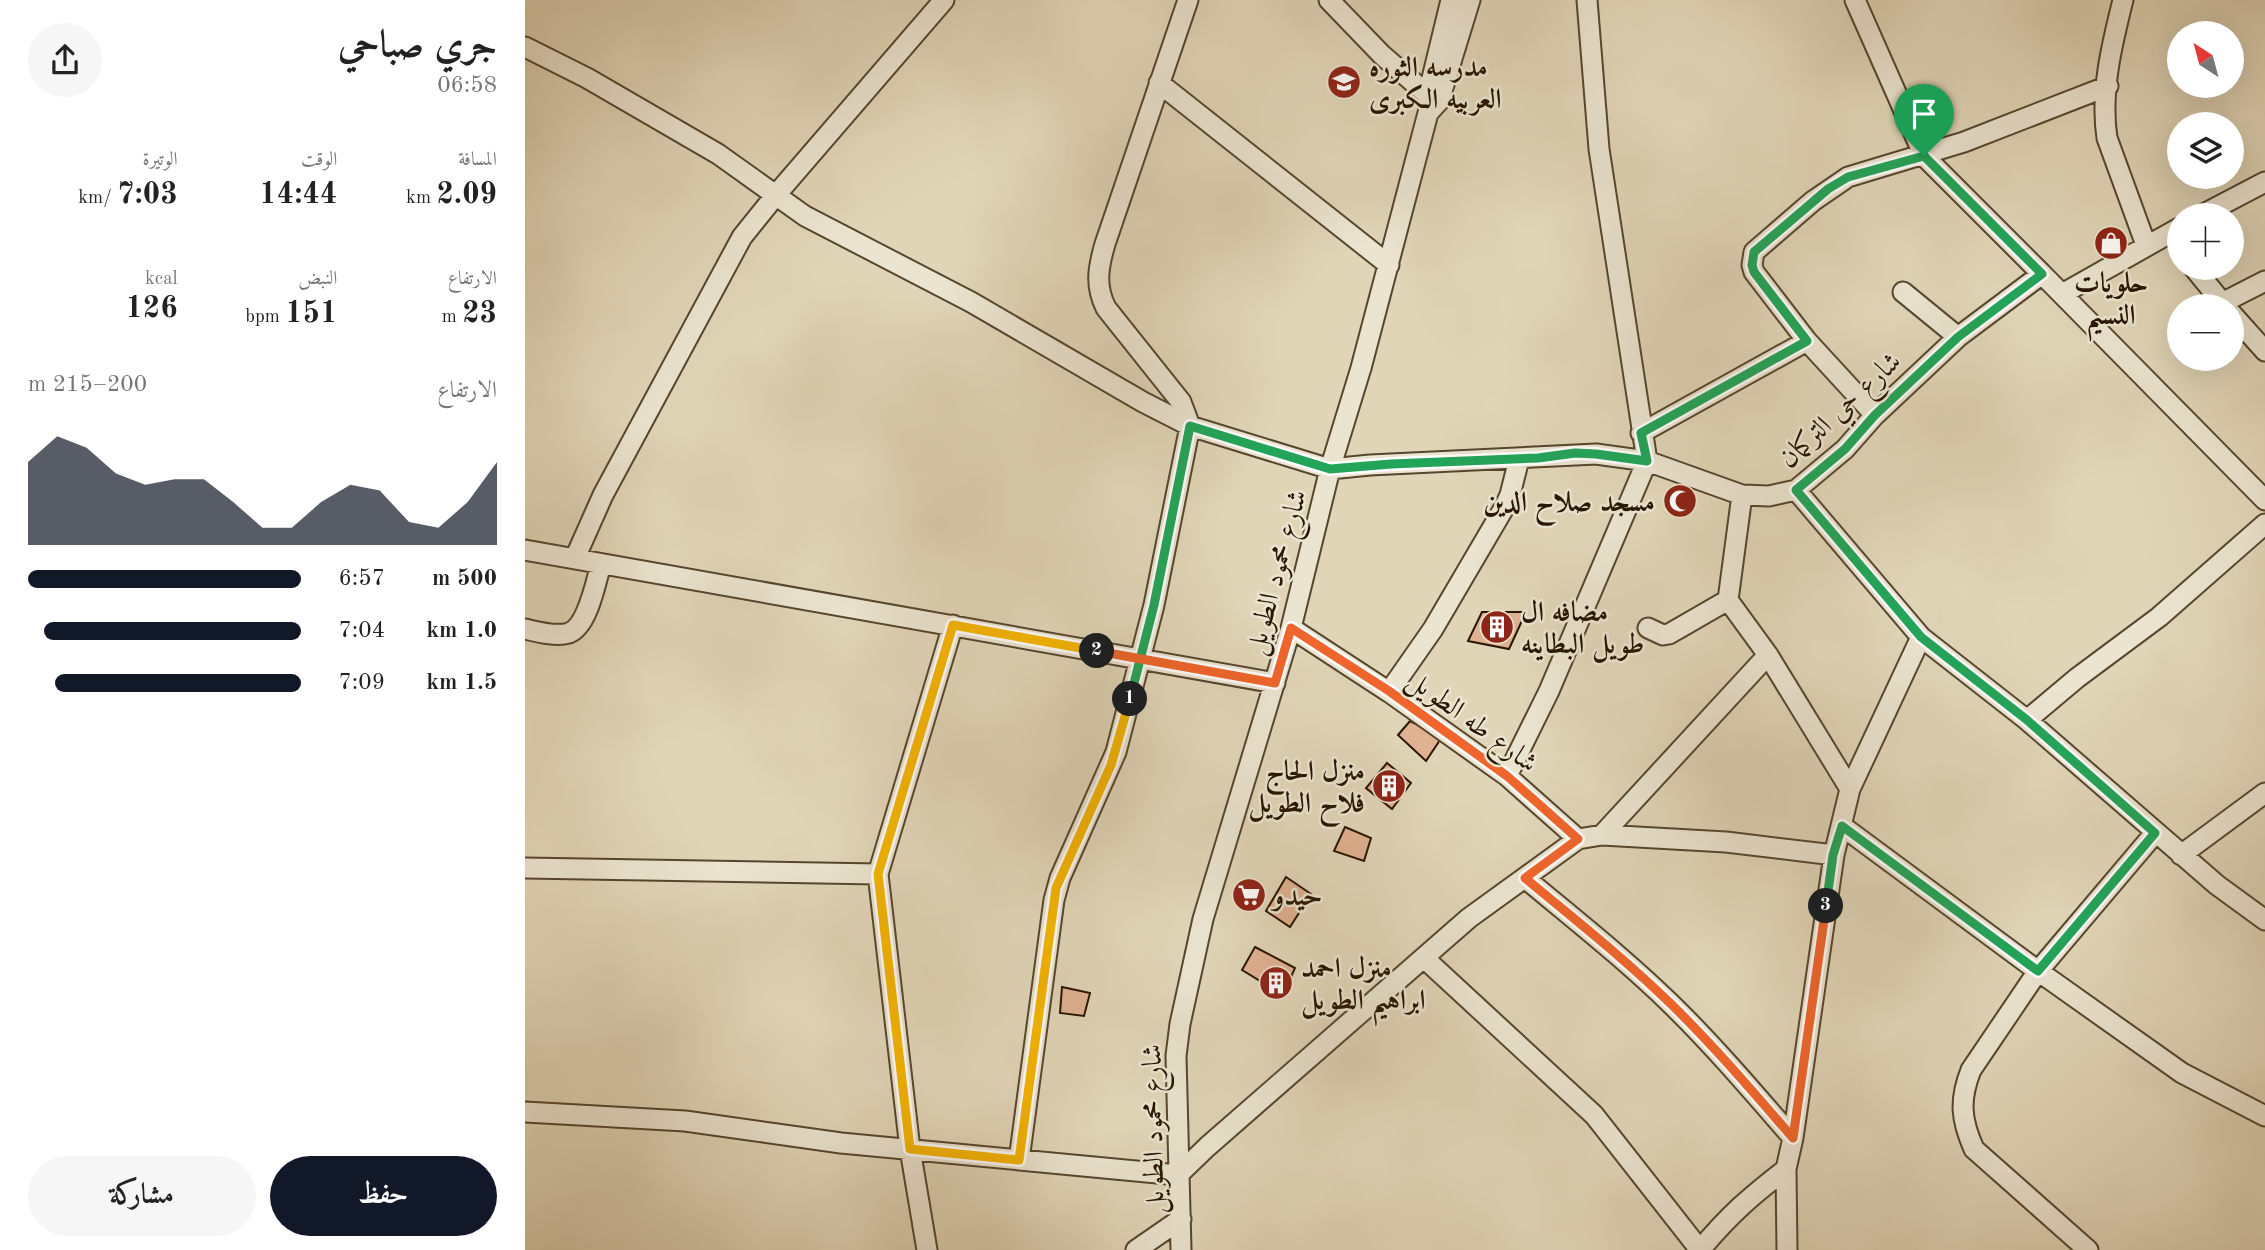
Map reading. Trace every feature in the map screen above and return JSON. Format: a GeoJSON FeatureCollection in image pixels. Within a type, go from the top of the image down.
{"type":"FeatureCollection","features":[{"type":"Feature","properties":{"kind":"street"},"geometry":{"type":"LineString","coordinates":[[575,558],[603,495],[735,248],[750,225],[944,0]]}},
{"type":"Feature","properties":{"kind":"street"},"geometry":{"type":"LineString","coordinates":[[1019,1160],[1056,888],[1116,752],[1154,605],[1190,426],[1185,409],[1175,393],[1106,308],[1100,296],[1098,281],[1105,244],[1188,0]]}},
{"type":"Feature","properties":{"kind":"street"},"geometry":{"type":"LineString","coordinates":[[1329,0],[1431,103]]}},
{"type":"Feature","properties":{"kind":"street"},"geometry":{"type":"LineString","coordinates":[[1431,103],[1451,0]]}},
{"type":"Feature","properties":{"kind":"street","name":"شارع محمود الطويل"},"geometry":{"type":"LineString","coordinates":[[1181,1250],[1176,1056],[1180,1024],[1203,919],[1291,628],[1330,469],[1389,265],[1431,103],[1470,0]]}},
{"type":"Feature","properties":{"kind":"street"},"geometry":{"type":"LineString","coordinates":[[1507,776],[1549,691],[1647,461],[1599,149],[1587,0]]}},
{"type":"Feature","properties":{"kind":"street"},"geometry":{"type":"LineString","coordinates":[[1855,0],[1924,156],[2265,500]]}},
{"type":"Feature","properties":{"kind":"street"},"geometry":{"type":"LineString","coordinates":[[2123,0],[2111,51],[2104,107],[2107,138],[2146,245]]}},
{"type":"Feature","properties":{"kind":"street"},"geometry":{"type":"LineString","coordinates":[[525,47],[587,78],[718,154],[805,216],[971,303],[1143,402],[1190,426],[1330,469]]}},
{"type":"Feature","properties":{"kind":"street"},"geometry":{"type":"LineString","coordinates":[[1159,82],[1389,265]]}},
{"type":"Feature","properties":{"kind":"street"},"geometry":{"type":"LineString","coordinates":[[1875,415],[1807,341],[1754,272],[1754,252],[1813,201],[1848,177],[1924,156],[2108,86]]}},
{"type":"Feature","properties":{"kind":"street"},"geometry":{"type":"LineString","coordinates":[[2225,203],[2265,182]]}},
{"type":"Feature","properties":{"kind":"street"},"geometry":{"type":"LineString","coordinates":[[2062,294],[2146,245],[2167,239]]}},
{"type":"Feature","properties":{"kind":"street","name":"شارع حي التركمان"},"geometry":{"type":"LineString","coordinates":[[1330,469],[1596,454],[1647,461],[1742,495],[1769,496],[1796,490],[1845,449],[1875,415],[1958,337],[2042,274]]}},
{"type":"Feature","properties":{"kind":"street"},"geometry":{"type":"LineString","coordinates":[[2204,280],[2215,294]]}},
{"type":"Feature","properties":{"kind":"street"},"geometry":{"type":"LineString","coordinates":[[2244,295],[2265,281]]}},
{"type":"Feature","properties":{"kind":"street"},"geometry":{"type":"LineString","coordinates":[[1903,292],[1958,337]]}},
{"type":"Feature","properties":{"kind":"street"},"geometry":{"type":"LineString","coordinates":[[2244,327],[2265,351]]}},
{"type":"Feature","properties":{"kind":"street"},"geometry":{"type":"LineString","coordinates":[[1641,433],[1807,341]]}},
{"type":"Feature","properties":{"kind":"street"},"geometry":{"type":"LineString","coordinates":[[1389,691],[1433,629],[1504,508],[1519,459]]}},
{"type":"Feature","properties":{"kind":"street"},"geometry":{"type":"LineString","coordinates":[[1796,490],[1921,637],[2027,720],[2217,885],[2265,920]]}},
{"type":"Feature","properties":{"kind":"street"},"geometry":{"type":"LineString","coordinates":[[1742,495],[1728,600],[1768,655],[1850,789]]}},
{"type":"Feature","properties":{"kind":"street"},"geometry":{"type":"LineString","coordinates":[[2027,720],[2077,678],[2158,617],[2265,524]]}},
{"type":"Feature","properties":{"kind":"street"},"geometry":{"type":"LineString","coordinates":[[525,550],[1275,683]]}},
{"type":"Feature","properties":{"kind":"street"},"geometry":{"type":"LineString","coordinates":[[525,629],[558,634],[576,629],[586,614],[601,564]]}},
{"type":"Feature","properties":{"kind":"street"},"geometry":{"type":"LineString","coordinates":[[1648,628],[1663,635],[1669,634],[1728,600]]}},
{"type":"Feature","properties":{"kind":"street"},"geometry":{"type":"LineString","coordinates":[[927,1250],[910,1149],[878,874],[953,625]]}},
{"type":"Feature","properties":{"kind":"street","name":"شارع طه الطويل"},"geometry":{"type":"LineString","coordinates":[[1291,628],[1389,691],[1507,776],[1578,839]]}},
{"type":"Feature","properties":{"kind":"street"},"geometry":{"type":"LineString","coordinates":[[1787,1250],[1786,1169],[1793,1138],[1833,855],[1850,789],[1921,637]]}},
{"type":"Feature","properties":{"kind":"street"},"geometry":{"type":"LineString","coordinates":[[1602,835],[1768,655]]}},
{"type":"Feature","properties":{"kind":"street"},"geometry":{"type":"LineString","coordinates":[[2181,855],[2265,793]]}},
{"type":"Feature","properties":{"kind":"street"},"geometry":{"type":"LineString","coordinates":[[1842,826],[2038,971],[2182,1073],[2265,1116]]}},
{"type":"Feature","properties":{"kind":"street"},"geometry":{"type":"LineString","coordinates":[[2088,1250],[1974,1149],[1965,1128],[1965,1085],[1971,1070],[2038,971],[2155,833]]}},
{"type":"Feature","properties":{"kind":"street"},"geometry":{"type":"LineString","coordinates":[[525,1112],[685,1121],[841,1143],[1178,1175],[1469,918],[1578,839],[1602,835],[1726,842],[1833,855]]}},
{"type":"Feature","properties":{"kind":"street"},"geometry":{"type":"LineString","coordinates":[[525,868],[878,874]]}},
{"type":"Feature","properties":{"kind":"street"},"geometry":{"type":"LineString","coordinates":[[1525,878],[1669,1002],[1714,1048],[1793,1138]]}},
{"type":"Feature","properties":{"kind":"street"},"geometry":{"type":"LineString","coordinates":[[1424,958],[1594,1115],[1700,1250],[1744,1201],[1786,1169]]}},
{"type":"Feature","properties":{"kind":"street"},"geometry":{"type":"LineString","coordinates":[[1136,1250],[1181,1219]]}},
{"type":"Feature","properties":{"kind":"building","name":"مضافه ال طويل البطاينه"},"geometry":{"type":"Polygon","coordinates":[[[1482,612],[1526,612],[1509,649],[1468,641],[1482,612]]]}},
{"type":"Feature","properties":{"kind":"building"},"geometry":{"type":"Polygon","coordinates":[[[1410,721],[1442,737],[1426,761],[1398,735],[1410,721]]]}},
{"type":"Feature","properties":{"kind":"building","name":"منزل الحاج فلاح الطويل"},"geometry":{"type":"Polygon","coordinates":[[[1387,763],[1411,783],[1392,809],[1366,788],[1387,763]]]}},
{"type":"Feature","properties":{"kind":"building"},"geometry":{"type":"Polygon","coordinates":[[[1345,827],[1371,838],[1364,861],[1334,851],[1345,827]]]}},
{"type":"Feature","properties":{"kind":"building"},"geometry":{"type":"Polygon","coordinates":[[[1286,877],[1311,894],[1290,927],[1266,911],[1286,877]]]}},
{"type":"Feature","properties":{"kind":"building","name":"منزل احمد ابراهيم الطويل"},"geometry":{"type":"Polygon","coordinates":[[[1255,947],[1295,968],[1283,995],[1242,970],[1255,947]]]}},
{"type":"Feature","properties":{"kind":"building"},"geometry":{"type":"Polygon","coordinates":[[[1062,987],[1090,993],[1084,1016],[1060,1013],[1062,987]]]}},
{"type":"Feature","properties":{"kind":"place","name":"مدرسه الثوره العربيه الكبرى"},"geometry":{"type":"Point","coordinates":[1344,82]}},
{"type":"Feature","properties":{"kind":"place","name":"حلويات النسيم"},"geometry":{"type":"Point","coordinates":[2111,243]}},
{"type":"Feature","properties":{"kind":"place","name":"مسجد صلاح الدين"},"geometry":{"type":"Point","coordinates":[1680,501]}},
{"type":"Feature","properties":{"kind":"place","name":"مضافه ال طويل البطاينه"},"geometry":{"type":"Point","coordinates":[1497,627]}},
{"type":"Feature","properties":{"kind":"place","name":"منزل الحاج فلاح الطويل"},"geometry":{"type":"Point","coordinates":[1389,786]}},
{"type":"Feature","properties":{"kind":"place","name":"حيدو"},"geometry":{"type":"Point","coordinates":[1249,895]}},
{"type":"Feature","properties":{"kind":"place","name":"منزل احمد ابراهيم الطويل"},"geometry":{"type":"Point","coordinates":[1276,983]}},
{"type":"Feature","properties":{"kind":"route"},"geometry":{"type":"LineString","coordinates":[[1924,156],[1848,177],[1828,189],[1754,252],[1754,272],[1807,341],[1641,433],[1647,461],[1575,453],[1538,458],[1330,469],[1190,426],[1154,605],[1140,659],[1116,752],[1060,878],[1053,900],[1019,1160],[910,1149],[878,874],[953,625],[1140,659],[1275,683],[1291,628],[1389,691],[1507,776],[1578,839],[1525,878],[1669,1002],[1714,1048],[1793,1138],[1833,855],[1842,826],[2038,971],[2155,833],[2027,720],[1921,637],[1796,490],[1845,449],[1875,415],[1958,337],[2042,274],[1924,156]]}}]}
